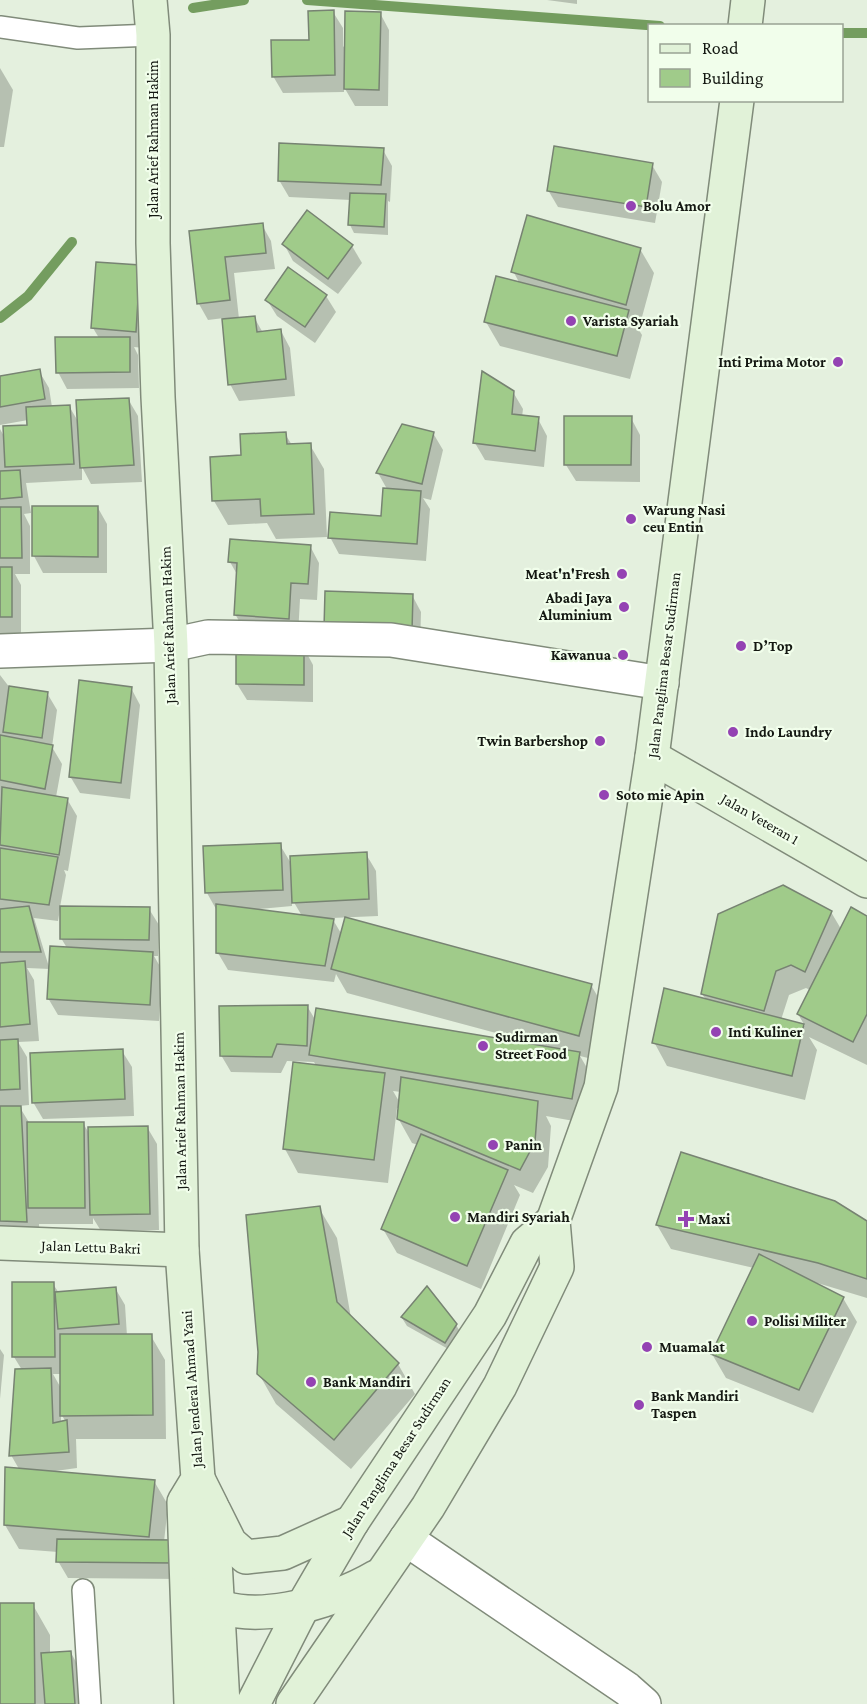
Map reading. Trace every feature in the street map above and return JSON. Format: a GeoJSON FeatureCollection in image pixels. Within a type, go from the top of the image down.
{"type":"FeatureCollection","features":[{"type":"Feature","properties":{"kind":"main road","name":"Jalan Arief Rahman Hakim"},"geometry":{"type":"LineString","coordinates":[[150,0],[153,35],[154,267],[171,645],[182,1250]]}},
{"type":"Feature","properties":{"kind":"main road"},"geometry":{"type":"LineString","coordinates":[[745,24],[748,0]]}},
{"type":"Feature","properties":{"kind":"main road","name":"Jalan Panglima Besar Sudirman"},"geometry":{"type":"LineString","coordinates":[[293,1704],[428,1507],[500,1386],[557,1267],[553,1221],[601,1087],[652,757],[737,102]]}},
{"type":"Feature","properties":{"kind":"main road","name":"Jalan Veteran 1"},"geometry":{"type":"LineString","coordinates":[[652,757],[867,881]]}},
{"type":"Feature","properties":{"kind":"main road","name":"Jalan Panglima Besar Sudirman"},"geometry":{"type":"LineString","coordinates":[[253,1704],[303,1606],[352,1522],[490,1315],[527,1243],[553,1221]]}},
{"type":"Feature","properties":{"kind":"main road","name":"Jalan Lettu Bakri"},"geometry":{"type":"LineString","coordinates":[[0,1243],[182,1250]]}},
{"type":"Feature","properties":{"kind":"main road","name":"Jalan Jenderal Ahmad Yani"},"geometry":{"type":"LineString","coordinates":[[182,1250],[205,1493],[184,1502],[185,1574],[192,1704]]}},
{"type":"Feature","properties":{"kind":"main road"},"geometry":{"type":"LineString","coordinates":[[205,1493],[230,1543],[246,1557],[283,1553],[352,1522]]}},
{"type":"Feature","properties":{"kind":"main road"},"geometry":{"type":"LineString","coordinates":[[205,1493],[223,1704]]}},
{"type":"Feature","properties":{"kind":"main road"},"geometry":{"type":"LineString","coordinates":[[185,1574],[200,1596],[216,1606],[226,1610],[264,1611],[303,1606],[351,1592],[380,1574]]}},
{"type":"Feature","properties":{"kind":"street"},"geometry":{"type":"LineString","coordinates":[[0,651],[171,645],[207,637],[391,640],[662,683]]}},
{"type":"Feature","properties":{"kind":"street"},"geometry":{"type":"LineString","coordinates":[[406,1539],[627,1689],[644,1704]]}},
{"type":"Feature","properties":{"kind":"lane"},"geometry":{"type":"LineString","coordinates":[[0,27],[78,38],[153,35]]}},
{"type":"Feature","properties":{"kind":"lane"},"geometry":{"type":"LineString","coordinates":[[83,1590],[90,1704]]}},
{"type":"Feature","properties":{"kind":"building"},"geometry":{"type":"Polygon","coordinates":[[[334,10],[335,75],[272,77],[271,40],[309,40],[308,11],[334,10]]]}},
{"type":"Feature","properties":{"kind":"building"},"geometry":{"type":"Polygon","coordinates":[[[345,11],[381,12],[379,90],[344,89],[345,11]]]}},
{"type":"Feature","properties":{"kind":"building"},"geometry":{"type":"Polygon","coordinates":[[[279,143],[384,148],[381,185],[278,181],[279,143]]]}},
{"type":"Feature","properties":{"kind":"building"},"geometry":{"type":"Polygon","coordinates":[[[554,146],[653,163],[646,207],[547,191],[554,146]]]}},
{"type":"Feature","properties":{"kind":"building"},"geometry":{"type":"Polygon","coordinates":[[[350,193],[386,194],[384,227],[348,225],[350,193]]]}},
{"type":"Feature","properties":{"kind":"building"},"geometry":{"type":"Polygon","coordinates":[[[307,210],[353,245],[328,279],[282,244],[307,210]]]}},
{"type":"Feature","properties":{"kind":"building"},"geometry":{"type":"Polygon","coordinates":[[[527,215],[641,248],[626,305],[511,272],[527,215]]]}},
{"type":"Feature","properties":{"kind":"building"},"geometry":{"type":"Polygon","coordinates":[[[263,223],[266,253],[225,257],[230,300],[197,304],[189,231],[263,223]]]}},
{"type":"Feature","properties":{"kind":"building"},"geometry":{"type":"Polygon","coordinates":[[[96,262],[140,265],[136,332],[91,328],[96,262]]]}},
{"type":"Feature","properties":{"kind":"building"},"geometry":{"type":"Polygon","coordinates":[[[288,267],[327,295],[305,327],[265,300],[288,267]]]}},
{"type":"Feature","properties":{"kind":"building"},"geometry":{"type":"Polygon","coordinates":[[[496,276],[629,310],[617,356],[484,322],[496,276]]]}},
{"type":"Feature","properties":{"kind":"building"},"geometry":{"type":"Polygon","coordinates":[[[255,316],[257,332],[281,329],[286,379],[228,385],[222,319],[255,316]]]}},
{"type":"Feature","properties":{"kind":"building"},"geometry":{"type":"Polygon","coordinates":[[[55,337],[130,337],[130,372],[56,373],[55,337]]]}},
{"type":"Feature","properties":{"kind":"building"},"geometry":{"type":"Polygon","coordinates":[[[40,369],[45,399],[0,407],[0,376],[40,369]]]}},
{"type":"Feature","properties":{"kind":"building"},"geometry":{"type":"Polygon","coordinates":[[[482,371],[514,391],[512,414],[539,417],[535,451],[473,443],[482,371]]]}},
{"type":"Feature","properties":{"kind":"building"},"geometry":{"type":"Polygon","coordinates":[[[129,398],[134,465],[80,468],[76,400],[129,398]]]}},
{"type":"Feature","properties":{"kind":"building"},"geometry":{"type":"Polygon","coordinates":[[[70,405],[74,464],[5,467],[3,426],[27,425],[26,407],[70,405]]]}},
{"type":"Feature","properties":{"kind":"building"},"geometry":{"type":"Polygon","coordinates":[[[564,416],[632,416],[631,465],[564,465],[564,416]]]}},
{"type":"Feature","properties":{"kind":"building"},"geometry":{"type":"Polygon","coordinates":[[[402,424],[434,432],[422,484],[376,473],[402,424]]]}},
{"type":"Feature","properties":{"kind":"building"},"geometry":{"type":"Polygon","coordinates":[[[286,432],[287,444],[311,443],[314,514],[261,516],[260,499],[212,501],[210,457],[241,455],[240,434],[286,432]]]}},
{"type":"Feature","properties":{"kind":"building"},"geometry":{"type":"Polygon","coordinates":[[[20,470],[22,497],[0,499],[0,471],[20,470]]]}},
{"type":"Feature","properties":{"kind":"building"},"geometry":{"type":"Polygon","coordinates":[[[383,488],[421,491],[417,544],[328,538],[330,512],[381,516],[383,488]]]}},
{"type":"Feature","properties":{"kind":"building"},"geometry":{"type":"Polygon","coordinates":[[[32,506],[98,506],[98,557],[32,556],[32,506]]]}},
{"type":"Feature","properties":{"kind":"building"},"geometry":{"type":"Polygon","coordinates":[[[0,507],[21,507],[22,558],[0,558],[0,507]]]}},
{"type":"Feature","properties":{"kind":"building"},"geometry":{"type":"Polygon","coordinates":[[[230,539],[311,545],[308,584],[291,583],[289,619],[234,615],[237,563],[228,562],[230,539]]]}},
{"type":"Feature","properties":{"kind":"building"},"geometry":{"type":"Polygon","coordinates":[[[0,567],[12,567],[12,617],[0,617],[0,567]]]}},
{"type":"Feature","properties":{"kind":"building"},"geometry":{"type":"Polygon","coordinates":[[[325,591],[413,594],[412,631],[324,628],[325,591]]]}},
{"type":"Feature","properties":{"kind":"building"},"geometry":{"type":"Polygon","coordinates":[[[236,645],[304,647],[304,685],[236,684],[236,645]]]}},
{"type":"Feature","properties":{"kind":"building"},"geometry":{"type":"Polygon","coordinates":[[[79,680],[132,687],[121,783],[69,777],[79,680]]]}},
{"type":"Feature","properties":{"kind":"building"},"geometry":{"type":"Polygon","coordinates":[[[9,686],[48,692],[42,738],[3,732],[9,686]]]}},
{"type":"Feature","properties":{"kind":"building"},"geometry":{"type":"Polygon","coordinates":[[[0,735],[53,745],[45,789],[0,780],[0,735]]]}},
{"type":"Feature","properties":{"kind":"building"},"geometry":{"type":"Polygon","coordinates":[[[2,787],[68,798],[59,855],[0,845],[2,787]]]}},
{"type":"Feature","properties":{"kind":"building"},"geometry":{"type":"Polygon","coordinates":[[[281,843],[283,890],[205,893],[203,846],[281,843]]]}},
{"type":"Feature","properties":{"kind":"building"},"geometry":{"type":"Polygon","coordinates":[[[0,848],[58,857],[49,905],[0,899],[0,848]]]}},
{"type":"Feature","properties":{"kind":"building"},"geometry":{"type":"Polygon","coordinates":[[[367,852],[369,899],[292,903],[290,856],[367,852]]]}},
{"type":"Feature","properties":{"kind":"building"},"geometry":{"type":"Polygon","coordinates":[[[783,885],[832,911],[805,972],[791,965],[776,971],[764,1011],[701,994],[718,914],[783,885]]]}},
{"type":"Feature","properties":{"kind":"building"},"geometry":{"type":"Polygon","coordinates":[[[216,904],[334,919],[325,966],[216,953],[216,904]]]}},
{"type":"Feature","properties":{"kind":"building"},"geometry":{"type":"Polygon","coordinates":[[[29,906],[41,952],[0,952],[0,909],[29,906]]]}},
{"type":"Feature","properties":{"kind":"building"},"geometry":{"type":"Polygon","coordinates":[[[60,906],[150,907],[149,940],[60,939],[60,906]]]}},
{"type":"Feature","properties":{"kind":"building"},"geometry":{"type":"Polygon","coordinates":[[[851,907],[867,916],[867,1014],[853,1042],[797,1014],[851,907]]]}},
{"type":"Feature","properties":{"kind":"building"},"geometry":{"type":"Polygon","coordinates":[[[345,917],[592,984],[579,1036],[331,969],[345,917]]]}},
{"type":"Feature","properties":{"kind":"building"},"geometry":{"type":"Polygon","coordinates":[[[50,946],[153,952],[150,1005],[47,999],[50,946]]]}},
{"type":"Feature","properties":{"kind":"building"},"geometry":{"type":"Polygon","coordinates":[[[25,961],[30,1024],[0,1027],[0,963],[25,961]]]}},
{"type":"Feature","properties":{"kind":"building"},"geometry":{"type":"Polygon","coordinates":[[[664,988],[804,1024],[792,1076],[652,1043],[664,988]]]}},
{"type":"Feature","properties":{"kind":"building"},"geometry":{"type":"Polygon","coordinates":[[[308,1005],[307,1046],[277,1044],[272,1057],[220,1056],[219,1006],[308,1005]]]}},
{"type":"Feature","properties":{"kind":"building"},"geometry":{"type":"Polygon","coordinates":[[[316,1008],[580,1052],[572,1099],[309,1055],[316,1008]]]}},
{"type":"Feature","properties":{"kind":"building"},"geometry":{"type":"Polygon","coordinates":[[[18,1039],[20,1089],[0,1090],[0,1040],[18,1039]]]}},
{"type":"Feature","properties":{"kind":"building"},"geometry":{"type":"Polygon","coordinates":[[[123,1049],[125,1099],[32,1103],[30,1053],[123,1049]]]}},
{"type":"Feature","properties":{"kind":"building"},"geometry":{"type":"Polygon","coordinates":[[[293,1062],[385,1073],[374,1160],[283,1149],[293,1062]]]}},
{"type":"Feature","properties":{"kind":"building"},"geometry":{"type":"Polygon","coordinates":[[[401,1077],[538,1101],[535,1142],[520,1170],[397,1119],[401,1077]]]}},
{"type":"Feature","properties":{"kind":"building"},"geometry":{"type":"Polygon","coordinates":[[[0,1106],[21,1106],[27,1222],[0,1221],[0,1106]]]}},
{"type":"Feature","properties":{"kind":"building"},"geometry":{"type":"Polygon","coordinates":[[[27,1122],[84,1122],[85,1208],[28,1208],[27,1122]]]}},
{"type":"Feature","properties":{"kind":"building"},"geometry":{"type":"Polygon","coordinates":[[[148,1126],[150,1214],[90,1215],[88,1127],[148,1126]]]}},
{"type":"Feature","properties":{"kind":"building"},"geometry":{"type":"Polygon","coordinates":[[[421,1134],[508,1170],[467,1266],[381,1229],[421,1134]]]}},
{"type":"Feature","properties":{"kind":"building"},"geometry":{"type":"Polygon","coordinates":[[[681,1152],[835,1201],[867,1221],[867,1279],[818,1263],[656,1225],[681,1152]]]}},
{"type":"Feature","properties":{"kind":"building"},"geometry":{"type":"Polygon","coordinates":[[[320,1206],[337,1302],[399,1363],[334,1440],[257,1374],[258,1352],[246,1215],[320,1206]]]}},
{"type":"Feature","properties":{"kind":"building"},"geometry":{"type":"Polygon","coordinates":[[[759,1254],[844,1297],[799,1390],[711,1354],[759,1254]]]}},
{"type":"Feature","properties":{"kind":"building"},"geometry":{"type":"Polygon","coordinates":[[[12,1282],[54,1282],[55,1357],[12,1357],[12,1282]]]}},
{"type":"Feature","properties":{"kind":"building"},"geometry":{"type":"Polygon","coordinates":[[[427,1286],[457,1324],[445,1343],[401,1317],[427,1286]]]}},
{"type":"Feature","properties":{"kind":"building"},"geometry":{"type":"Polygon","coordinates":[[[116,1287],[119,1324],[58,1329],[55,1292],[116,1287]]]}},
{"type":"Feature","properties":{"kind":"building"},"geometry":{"type":"Polygon","coordinates":[[[60,1334],[152,1334],[153,1415],[60,1416],[60,1334]]]}},
{"type":"Feature","properties":{"kind":"building"},"geometry":{"type":"Polygon","coordinates":[[[51,1368],[53,1423],[67,1420],[69,1452],[9,1456],[15,1369],[51,1368]]]}},
{"type":"Feature","properties":{"kind":"building"},"geometry":{"type":"Polygon","coordinates":[[[5,1467],[155,1480],[149,1537],[4,1525],[5,1467]]]}},
{"type":"Feature","properties":{"kind":"building"},"geometry":{"type":"Polygon","coordinates":[[[57,1539],[174,1540],[174,1563],[56,1562],[57,1539]]]}},
{"type":"Feature","properties":{"kind":"building"},"geometry":{"type":"Polygon","coordinates":[[[0,1603],[34,1603],[35,1704],[0,1704],[0,1603]]]}},
{"type":"Feature","properties":{"kind":"building"},"geometry":{"type":"Polygon","coordinates":[[[71,1651],[75,1704],[45,1704],[41,1653],[71,1651]]]}},
{"type":"Feature","properties":{"kind":"waterway"},"geometry":{"type":"LineString","coordinates":[[193,8],[244,0]]}},
{"type":"Feature","properties":{"kind":"waterway"},"geometry":{"type":"LineString","coordinates":[[307,0],[648,25]]}},
{"type":"Feature","properties":{"kind":"waterway"},"geometry":{"type":"LineString","coordinates":[[843,33],[867,33]]}},
{"type":"Feature","properties":{"kind":"waterway"},"geometry":{"type":"LineString","coordinates":[[0,318],[28,296],[72,242]]}},
{"type":"Feature","properties":{"kind":"place","name":"Bolu Amor"},"geometry":{"type":"Point","coordinates":[631,206]}},
{"type":"Feature","properties":{"kind":"place","name":"Varista Syariah"},"geometry":{"type":"Point","coordinates":[571,321]}},
{"type":"Feature","properties":{"kind":"place","name":"Inti Prima Motor"},"geometry":{"type":"Point","coordinates":[838,362]}},
{"type":"Feature","properties":{"kind":"place","name":"Warung Nasi ceu Entin"},"geometry":{"type":"Point","coordinates":[631,519]}},
{"type":"Feature","properties":{"kind":"place","name":"Meat'n'Fresh"},"geometry":{"type":"Point","coordinates":[622,574]}},
{"type":"Feature","properties":{"kind":"place","name":"Abadi Jaya Aluminium"},"geometry":{"type":"Point","coordinates":[624,607]}},
{"type":"Feature","properties":{"kind":"place","name":"D’Top"},"geometry":{"type":"Point","coordinates":[741,646]}},
{"type":"Feature","properties":{"kind":"place","name":"Kawanua"},"geometry":{"type":"Point","coordinates":[623,655]}},
{"type":"Feature","properties":{"kind":"place","name":"Indo Laundry"},"geometry":{"type":"Point","coordinates":[733,732]}},
{"type":"Feature","properties":{"kind":"place","name":"Twin Barbershop"},"geometry":{"type":"Point","coordinates":[600,741]}},
{"type":"Feature","properties":{"kind":"place","name":"Soto mie Apin"},"geometry":{"type":"Point","coordinates":[604,795]}},
{"type":"Feature","properties":{"kind":"place","name":"Inti Kuliner"},"geometry":{"type":"Point","coordinates":[716,1032]}},
{"type":"Feature","properties":{"kind":"place","name":"Sudirman Street Food"},"geometry":{"type":"Point","coordinates":[483,1046]}},
{"type":"Feature","properties":{"kind":"place","name":"Panin"},"geometry":{"type":"Point","coordinates":[493,1145]}},
{"type":"Feature","properties":{"kind":"place","name":"Mandiri Syariah"},"geometry":{"type":"Point","coordinates":[455,1217]}},
{"type":"Feature","properties":{"kind":"place","name":"Maxi"},"geometry":{"type":"Point","coordinates":[686,1219]}},
{"type":"Feature","properties":{"kind":"place","name":"Polisi Militer"},"geometry":{"type":"Point","coordinates":[752,1321]}},
{"type":"Feature","properties":{"kind":"place","name":"Muamalat"},"geometry":{"type":"Point","coordinates":[647,1347]}},
{"type":"Feature","properties":{"kind":"place","name":"Bank Mandiri"},"geometry":{"type":"Point","coordinates":[311,1382]}},
{"type":"Feature","properties":{"kind":"place","name":"Bank Mandiri Taspen"},"geometry":{"type":"Point","coordinates":[639,1405]}}]}
